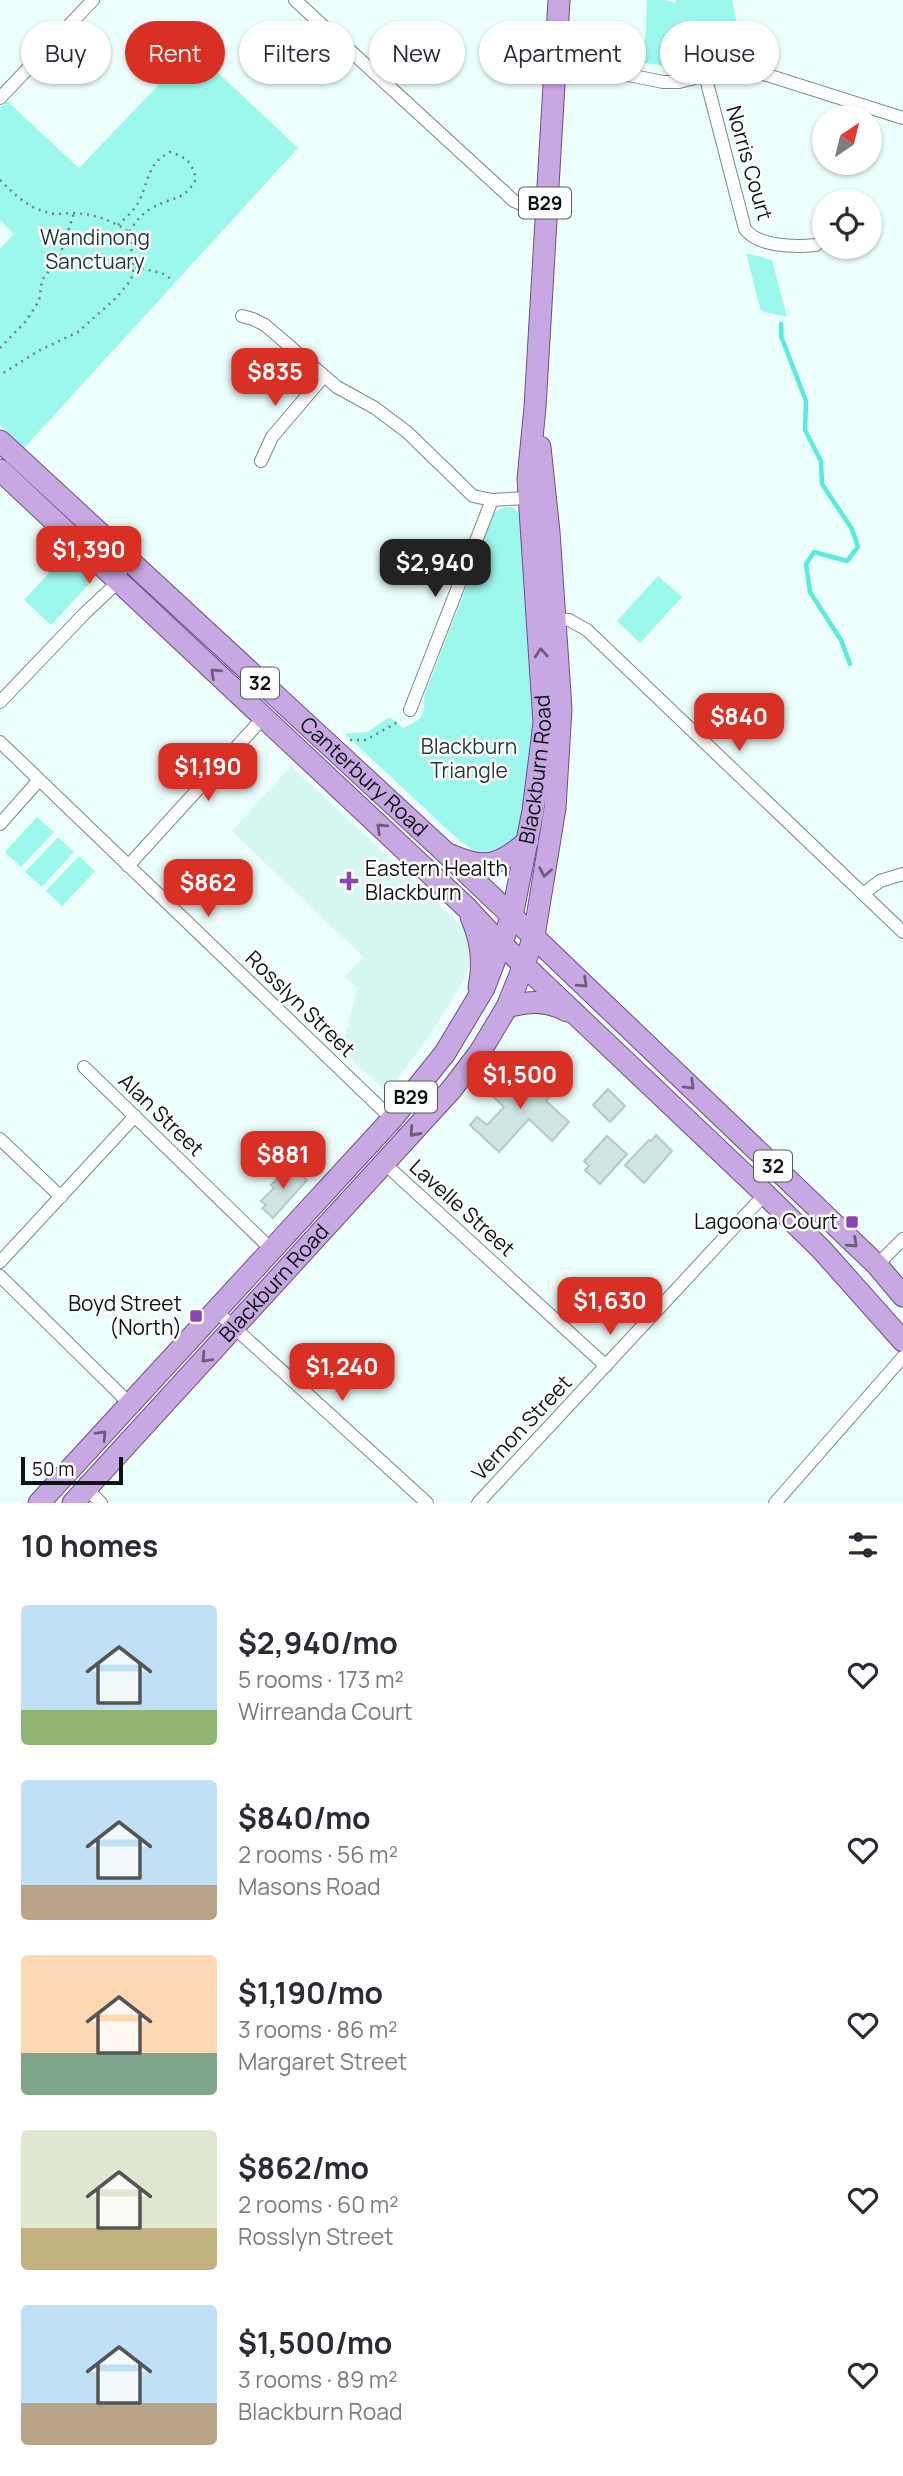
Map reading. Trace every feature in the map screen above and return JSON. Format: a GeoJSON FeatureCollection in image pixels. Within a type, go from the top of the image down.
{"type":"FeatureCollection","features":[{"type":"Feature","properties":{"kind":"main road","name":"Blackburn Road"},"geometry":{"type":"LineString","coordinates":[[558,21],[559,0]]}},
{"type":"Feature","properties":{"kind":"main road","name":"Blackburn Road"},"geometry":{"type":"LineString","coordinates":[[87,1498],[234,1328],[466,1072],[507,1006],[534,936],[550,848],[559,765],[561,709],[547,619],[534,570],[537,497],[535,407],[553,84]]}},
{"type":"Feature","properties":{"kind":"main road","name":"Canterbury Road"},"geometry":{"type":"LineString","coordinates":[[0,441],[534,936],[877,1265],[903,1296]]}},
{"type":"Feature","properties":{"kind":"main road","name":"Canterbury Road"},"geometry":{"type":"LineString","coordinates":[[0,470],[468,909],[765,1194],[821,1249],[903,1341]]}},
{"type":"Feature","properties":{"kind":"main road","name":"Blackburn Road"},"geometry":{"type":"LineString","coordinates":[[39,1503],[392,1119],[431,1073],[473,1010],[503,945],[512,916],[528,841],[544,723],[549,532],[537,497]]}},
{"type":"Feature","properties":{"kind":"main road"},"geometry":{"type":"LineString","coordinates":[[534,570],[541,546],[549,532]]}},
{"type":"Feature","properties":{"kind":"main road"},"geometry":{"type":"LineString","coordinates":[[446,853],[464,861],[491,864],[505,860],[528,841]]}},
{"type":"Feature","properties":{"kind":"main road"},"geometry":{"type":"LineString","coordinates":[[468,909],[478,933],[482,973],[473,1010]]}},
{"type":"Feature","properties":{"kind":"main road"},"geometry":{"type":"LineString","coordinates":[[507,1006],[530,1002],[554,1004],[581,1019]]}},
{"type":"Feature","properties":{"kind":"street"},"geometry":{"type":"LineString","coordinates":[[0,98],[93,0]]}},
{"type":"Feature","properties":{"kind":"street"},"geometry":{"type":"LineString","coordinates":[[295,0],[514,201],[545,209]]}},
{"type":"Feature","properties":{"kind":"street"},"geometry":{"type":"LineString","coordinates":[[779,79],[903,118]]}},
{"type":"Feature","properties":{"kind":"street","name":"Norris Court"},"geometry":{"type":"LineString","coordinates":[[708,84],[745,229],[750,236],[760,240],[792,246],[812,245]]}},
{"type":"Feature","properties":{"kind":"street"},"geometry":{"type":"LineString","coordinates":[[242,316],[271,329],[324,376],[407,432],[473,496],[492,500],[537,497]]}},
{"type":"Feature","properties":{"kind":"street"},"geometry":{"type":"LineString","coordinates":[[261,461],[272,437],[324,376]]}},
{"type":"Feature","properties":{"kind":"street"},"geometry":{"type":"LineString","coordinates":[[410,710],[492,500]]}},
{"type":"Feature","properties":{"kind":"street"},"geometry":{"type":"LineString","coordinates":[[0,702],[84,614],[124,556]]}},
{"type":"Feature","properties":{"kind":"street"},"geometry":{"type":"LineString","coordinates":[[547,619],[569,620],[587,630],[903,932]]}},
{"type":"Feature","properties":{"kind":"street"},"geometry":{"type":"LineString","coordinates":[[128,866],[263,718]]}},
{"type":"Feature","properties":{"kind":"street","name":"Rosslyn Street"},"geometry":{"type":"LineString","coordinates":[[0,742],[392,1119]]}},
{"type":"Feature","properties":{"kind":"street"},"geometry":{"type":"LineString","coordinates":[[0,824],[39,780]]}},
{"type":"Feature","properties":{"kind":"street"},"geometry":{"type":"LineString","coordinates":[[863,894],[880,881],[903,874]]}},
{"type":"Feature","properties":{"kind":"street","name":"Alan Street"},"geometry":{"type":"LineString","coordinates":[[83,1067],[272,1250]]}},
{"type":"Feature","properties":{"kind":"street"},"geometry":{"type":"LineString","coordinates":[[0,1262],[135,1116]]}},
{"type":"Feature","properties":{"kind":"street"},"geometry":{"type":"LineString","coordinates":[[0,1139],[61,1197]]}},
{"type":"Feature","properties":{"kind":"street","name":"Lavelle Street"},"geometry":{"type":"LineString","coordinates":[[385,1164],[606,1366]]}},
{"type":"Feature","properties":{"kind":"street","name":"Vernon Street"},"geometry":{"type":"LineString","coordinates":[[478,1503],[765,1194]]}},
{"type":"Feature","properties":{"kind":"street"},"geometry":{"type":"LineString","coordinates":[[877,1265],[903,1239]]}},
{"type":"Feature","properties":{"kind":"street"},"geometry":{"type":"LineString","coordinates":[[0,1276],[131,1404]]}},
{"type":"Feature","properties":{"kind":"street"},"geometry":{"type":"LineString","coordinates":[[216,1311],[427,1503]]}},
{"type":"Feature","properties":{"kind":"street"},"geometry":{"type":"LineString","coordinates":[[775,1503],[903,1357]]}},
{"type":"Feature","properties":{"kind":"path"},"geometry":{"type":"LineString","coordinates":[[0,375],[40,350],[78,332],[116,298],[131,281],[134,267],[129,232],[139,218],[152,208],[189,192],[196,179],[192,164],[182,155],[170,152],[158,158],[145,182],[139,202],[118,225]]}},
{"type":"Feature","properties":{"kind":"path"},"geometry":{"type":"LineString","coordinates":[[0,180],[22,201],[49,213],[102,217],[129,232]]}},
{"type":"Feature","properties":{"kind":"path"},"geometry":{"type":"LineString","coordinates":[[0,348],[26,321],[40,301],[42,281],[59,258],[75,214]]}},
{"type":"Feature","properties":{"kind":"path"},"geometry":{"type":"LineString","coordinates":[[134,267],[162,273],[171,279]]}},
{"type":"Feature","properties":{"kind":"path"},"geometry":{"type":"LineString","coordinates":[[341,741],[366,740],[402,720],[410,710]]}},
{"type":"Feature","properties":{"kind":"shaded area","name":"Eastern Health Blackburn"},"geometry":{"type":"Polygon","coordinates":[[[291,766],[467,931],[469,966],[464,980],[432,1032],[387,1093],[342,1050],[357,988],[345,977],[363,957],[232,831],[291,766]]]}},
{"type":"Feature","properties":{"kind":"green space"},"geometry":{"type":"Polygon","coordinates":[[[647,0],[675,3],[676,0],[732,0],[736,21],[660,21],[660,65],[646,63],[647,0]]]}},
{"type":"Feature","properties":{"kind":"green space","name":"Wandinong Sanctuary"},"geometry":{"type":"Polygon","coordinates":[[[225,79],[298,148],[24,448],[0,425],[0,249],[14,234],[0,220],[0,108],[7,101],[79,168],[159,84],[225,84],[225,79]]]}},
{"type":"Feature","properties":{"kind":"green space"},"geometry":{"type":"Polygon","coordinates":[[[746,253],[772,260],[787,317],[761,311],[746,253]]]}},
{"type":"Feature","properties":{"kind":"green space","name":"Blackburn Triangle"},"geometry":{"type":"Polygon","coordinates":[[[505,507],[512,507],[523,517],[536,739],[522,831],[498,856],[471,849],[345,734],[367,732],[390,717],[403,728],[421,717],[424,696],[471,575],[485,522],[491,514],[505,507]]]}},
{"type":"Feature","properties":{"kind":"green space"},"geometry":{"type":"Polygon","coordinates":[[[67,553],[88,571],[88,585],[51,625],[24,600],[67,553]]]}},
{"type":"Feature","properties":{"kind":"green space"},"geometry":{"type":"Polygon","coordinates":[[[658,576],[682,597],[640,643],[617,621],[658,576]]]}},
{"type":"Feature","properties":{"kind":"green space"},"geometry":{"type":"Polygon","coordinates":[[[37,817],[54,832],[21,867],[5,852],[37,817]]]}},
{"type":"Feature","properties":{"kind":"green space"},"geometry":{"type":"Polygon","coordinates":[[[58,837],[74,852],[42,887],[25,872],[58,837]]]}},
{"type":"Feature","properties":{"kind":"green space"},"geometry":{"type":"Polygon","coordinates":[[[79,856],[95,871],[62,906],[46,891],[79,856]]]}},
{"type":"Feature","properties":{"kind":"building"},"geometry":{"type":"Polygon","coordinates":[[[517,1065],[550,1096],[546,1101],[569,1122],[552,1141],[529,1119],[499,1152],[470,1125],[477,1117],[487,1125],[504,1107],[490,1094],[517,1065]]]}},
{"type":"Feature","properties":{"kind":"building"},"geometry":{"type":"Polygon","coordinates":[[[608,1089],[625,1106],[610,1122],[593,1105],[608,1089]]]}},
{"type":"Feature","properties":{"kind":"building"},"geometry":{"type":"Polygon","coordinates":[[[656,1135],[672,1151],[644,1183],[625,1165],[656,1135]]]}},
{"type":"Feature","properties":{"kind":"building"},"geometry":{"type":"Polygon","coordinates":[[[607,1136],[627,1154],[600,1184],[585,1170],[589,1166],[584,1161],[607,1136]]]}},
{"type":"Feature","properties":{"kind":"building"},"geometry":{"type":"Polygon","coordinates":[[[291,1166],[307,1180],[273,1218],[262,1208],[266,1205],[261,1201],[274,1188],[271,1185],[291,1166]]]}},
{"type":"Feature","properties":{"kind":"waterway"},"geometry":{"type":"LineString","coordinates":[[781,324],[781,336],[806,401],[805,430],[821,461],[822,484],[852,529],[858,547],[847,561],[814,552],[806,564],[810,592],[841,640],[850,664]]}},
{"type":"Feature","properties":{"kind":"place","name":"Eastern Health Blackburn"},"geometry":{"type":"Point","coordinates":[349,881]}},
{"type":"Feature","properties":{"kind":"place","name":"Lagoona Court"},"geometry":{"type":"Point","coordinates":[852,1222]}},
{"type":"Feature","properties":{"kind":"place","name":"Boyd Street (North)"},"geometry":{"type":"Point","coordinates":[196,1316]}}]}
